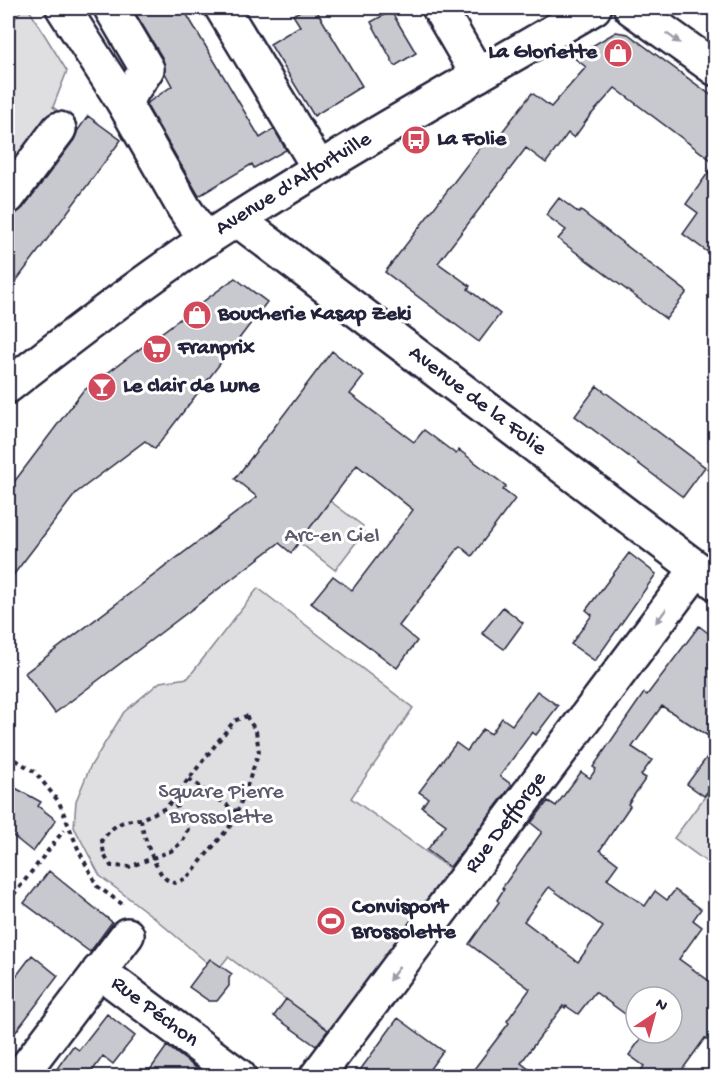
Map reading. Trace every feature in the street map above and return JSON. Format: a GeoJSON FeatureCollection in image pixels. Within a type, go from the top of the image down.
{"type":"FeatureCollection","features":[{"type":"Feature","properties":{"kind":"street"},"geometry":{"type":"LineString","coordinates":[[63,8],[124,103],[184,208],[206,240]]}},
{"type":"Feature","properties":{"kind":"street"},"geometry":{"type":"LineString","coordinates":[[111,8],[147,69],[124,103]]}},
{"type":"Feature","properties":{"kind":"street"},"geometry":{"type":"LineString","coordinates":[[222,8],[320,168]]}},
{"type":"Feature","properties":{"kind":"street"},"geometry":{"type":"LineString","coordinates":[[439,8],[478,75]]}},
{"type":"Feature","properties":{"kind":"street","name":"Avenue d'Alfortville"},"geometry":{"type":"LineString","coordinates":[[8,386],[70,337],[206,240],[320,168],[594,8]]}},
{"type":"Feature","properties":{"kind":"street"},"geometry":{"type":"LineString","coordinates":[[631,8],[716,69]]}},
{"type":"Feature","properties":{"kind":"street"},"geometry":{"type":"LineString","coordinates":[[8,197],[59,129]]}},
{"type":"Feature","properties":{"kind":"street","name":"Avenue de la Folie"},"geometry":{"type":"LineString","coordinates":[[238,220],[706,576]]}},
{"type":"Feature","properties":{"kind":"street","name":"Rue Defforge"},"geometry":{"type":"LineString","coordinates":[[317,1077],[706,576]]}},
{"type":"Feature","properties":{"kind":"street"},"geometry":{"type":"LineString","coordinates":[[20,1077],[128,935]]}},
{"type":"Feature","properties":{"kind":"street","name":"Rue Péchon"},"geometry":{"type":"LineString","coordinates":[[99,971],[239,1077]]}},
{"type":"Feature","properties":{"kind":"path"},"geometry":{"type":"LineString","coordinates":[[141,819],[141,829],[153,858],[165,879],[175,883],[187,878],[231,825],[259,752],[256,731],[246,716],[234,721],[166,808],[141,819],[127,820],[112,827],[102,840],[104,855],[111,866],[129,867],[153,858],[171,851],[183,841],[188,829],[173,800]]}},
{"type":"Feature","properties":{"kind":"path"},"geometry":{"type":"LineString","coordinates":[[8,754],[35,772],[60,802],[79,851],[97,886],[140,919],[128,935]]}},
{"type":"Feature","properties":{"kind":"path"},"geometry":{"type":"LineString","coordinates":[[189,779],[237,812]]}},
{"type":"Feature","properties":{"kind":"path"},"geometry":{"type":"LineString","coordinates":[[8,902],[64,830]]}},
{"type":"Feature","properties":{"kind":"path"},"geometry":{"type":"LineString","coordinates":[[8,850],[12,844]]}},
{"type":"Feature","properties":{"kind":"green space"},"geometry":{"type":"Polygon","coordinates":[[[23,8],[28,8],[67,71],[53,107],[58,111],[8,179],[8,28],[23,8]]]}},
{"type":"Feature","properties":{"kind":"green space","name":"Arc-en Ciel"},"geometry":{"type":"Polygon","coordinates":[[[330,501],[363,526],[361,528],[364,532],[335,570],[299,542],[330,501]]]}},
{"type":"Feature","properties":{"kind":"green space","name":"Square Pierre Brossolette"},"geometry":{"type":"Polygon","coordinates":[[[258,588],[413,708],[351,798],[450,869],[329,1031],[228,957],[217,971],[100,876],[74,827],[76,801],[90,767],[124,712],[160,682],[188,678],[258,588]]]}},
{"type":"Feature","properties":{"kind":"green space"},"geometry":{"type":"Polygon","coordinates":[[[715,783],[715,868],[674,838],[715,783]]]}},
{"type":"Feature","properties":{"kind":"building"},"geometry":{"type":"Polygon","coordinates":[[[132,8],[183,8],[260,138],[274,129],[286,150],[254,168],[252,164],[199,196],[146,104],[172,86],[165,73],[163,59],[132,8]]]}},
{"type":"Feature","properties":{"kind":"building"},"geometry":{"type":"Polygon","coordinates":[[[305,8],[315,8],[362,86],[314,116],[270,44],[300,26],[293,15],[305,8]]]}},
{"type":"Feature","properties":{"kind":"building"},"geometry":{"type":"Polygon","coordinates":[[[391,11],[416,53],[395,66],[371,22],[391,11]]]}},
{"type":"Feature","properties":{"kind":"building"},"geometry":{"type":"Polygon","coordinates":[[[616,32],[628,34],[716,99],[716,258],[683,234],[698,213],[686,204],[715,163],[615,88],[574,138],[568,133],[546,163],[526,148],[438,263],[470,286],[468,289],[500,314],[479,342],[385,272],[486,140],[492,145],[532,93],[551,107],[586,67],[573,57],[616,32]]]}},
{"type":"Feature","properties":{"kind":"building"},"geometry":{"type":"Polygon","coordinates":[[[88,116],[121,140],[8,292],[8,224],[23,208],[74,140],[88,116]]]}},
{"type":"Feature","properties":{"kind":"building"},"geometry":{"type":"Polygon","coordinates":[[[559,198],[579,213],[581,211],[687,292],[666,319],[558,239],[566,230],[546,215],[559,198]]]}},
{"type":"Feature","properties":{"kind":"building"},"geometry":{"type":"Polygon","coordinates":[[[235,278],[267,302],[155,449],[145,441],[76,493],[8,582],[8,490],[82,392],[235,278]]]}},
{"type":"Feature","properties":{"kind":"building"},"geometry":{"type":"Polygon","coordinates":[[[332,351],[364,376],[350,394],[414,442],[424,430],[456,454],[459,450],[506,486],[503,490],[515,499],[472,556],[460,546],[399,626],[417,641],[397,668],[311,603],[333,576],[352,590],[413,510],[357,465],[291,553],[279,543],[55,713],[25,673],[257,497],[235,479],[332,351]]]}},
{"type":"Feature","properties":{"kind":"building"},"geometry":{"type":"Polygon","coordinates":[[[597,386],[705,467],[683,497],[575,416],[597,386]]]}},
{"type":"Feature","properties":{"kind":"building"},"geometry":{"type":"Polygon","coordinates":[[[629,553],[656,574],[595,661],[571,644],[592,615],[586,610],[629,553]]]}},
{"type":"Feature","properties":{"kind":"building"},"geometry":{"type":"Polygon","coordinates":[[[503,607],[523,623],[504,649],[482,633],[503,607]]]}},
{"type":"Feature","properties":{"kind":"building"},"geometry":{"type":"Polygon","coordinates":[[[699,626],[716,639],[716,741],[662,706],[632,747],[652,760],[641,775],[646,778],[600,850],[618,864],[607,879],[645,906],[655,891],[667,900],[675,890],[701,909],[693,920],[702,927],[679,959],[716,986],[716,1028],[707,1040],[705,1038],[677,1077],[637,1077],[644,1066],[629,1055],[636,1045],[684,1045],[684,985],[624,985],[624,1013],[595,992],[578,1014],[563,1006],[521,1063],[539,1077],[468,1077],[509,1023],[507,1021],[530,989],[469,944],[499,902],[497,900],[504,889],[502,888],[542,832],[531,823],[548,801],[556,806],[581,772],[590,778],[596,769],[593,767],[644,693],[647,695],[699,626]],[[549,887],[524,921],[578,962],[603,927],[549,887]]]}},
{"type":"Feature","properties":{"kind":"building"},"geometry":{"type":"Polygon","coordinates":[[[537,691],[558,706],[536,735],[532,732],[500,776],[512,785],[450,867],[427,850],[446,825],[422,807],[428,798],[419,792],[456,743],[467,751],[483,729],[491,734],[502,718],[512,725],[537,691]]]}},
{"type":"Feature","properties":{"kind":"building"},"geometry":{"type":"Polygon","coordinates":[[[716,745],[716,781],[704,796],[687,784],[716,745]]]}},
{"type":"Feature","properties":{"kind":"building"},"geometry":{"type":"Polygon","coordinates":[[[8,784],[41,802],[38,806],[56,820],[33,852],[8,832],[8,784]]]}},
{"type":"Feature","properties":{"kind":"building"},"geometry":{"type":"Polygon","coordinates":[[[49,871],[112,922],[90,952],[24,903],[49,871]]]}},
{"type":"Feature","properties":{"kind":"building"},"geometry":{"type":"Polygon","coordinates":[[[32,955],[58,976],[8,1042],[8,987],[32,955]]]}},
{"type":"Feature","properties":{"kind":"building"},"geometry":{"type":"Polygon","coordinates":[[[210,959],[232,974],[229,978],[229,986],[217,1001],[209,1001],[189,987],[210,959]]]}},
{"type":"Feature","properties":{"kind":"building"},"geometry":{"type":"Polygon","coordinates":[[[286,999],[328,1030],[316,1046],[274,1016],[286,999]]]}},
{"type":"Feature","properties":{"kind":"building"},"geometry":{"type":"Polygon","coordinates":[[[107,1014],[135,1036],[113,1064],[103,1056],[88,1077],[51,1077],[73,1046],[79,1050],[107,1014]]]}},
{"type":"Feature","properties":{"kind":"building"},"geometry":{"type":"Polygon","coordinates":[[[398,1018],[443,1051],[424,1077],[355,1077],[398,1018]]]}},
{"type":"Feature","properties":{"kind":"building"},"geometry":{"type":"Polygon","coordinates":[[[167,1046],[208,1077],[145,1077],[167,1046]]]}},
{"type":"Feature","properties":{"kind":"place","name":"La Gloriette"},"geometry":{"type":"Point","coordinates":[618,53]}},
{"type":"Feature","properties":{"kind":"place","name":"La Folie"},"geometry":{"type":"Point","coordinates":[416,140]}},
{"type":"Feature","properties":{"kind":"place","name":"Boucherie Kasap Zeki"},"geometry":{"type":"Point","coordinates":[197,315]}},
{"type":"Feature","properties":{"kind":"place","name":"Franprix"},"geometry":{"type":"Point","coordinates":[157,349]}},
{"type":"Feature","properties":{"kind":"place","name":"Le clair de Lune"},"geometry":{"type":"Point","coordinates":[102,387]}},
{"type":"Feature","properties":{"kind":"place","name":"Convisport Brossolette"},"geometry":{"type":"Point","coordinates":[331,921]}}]}
